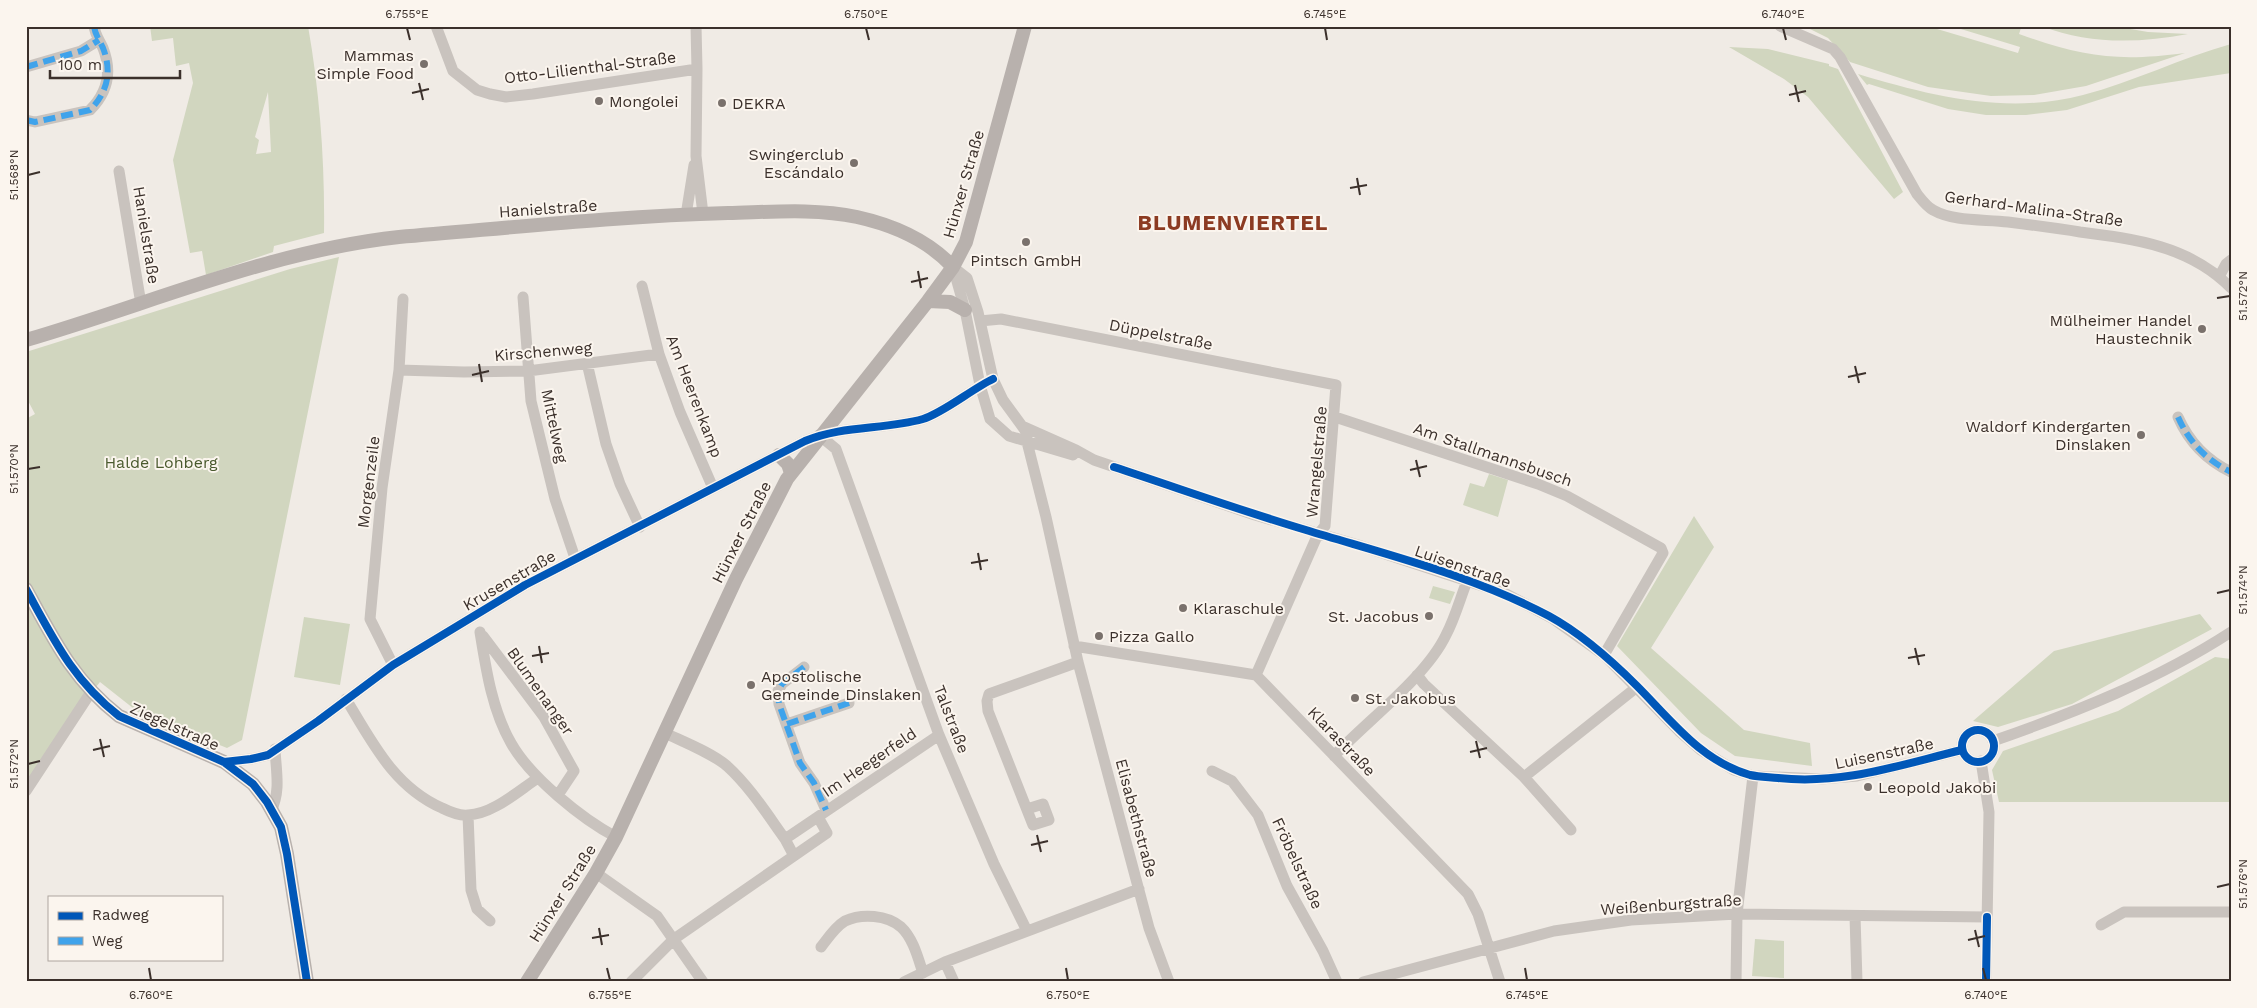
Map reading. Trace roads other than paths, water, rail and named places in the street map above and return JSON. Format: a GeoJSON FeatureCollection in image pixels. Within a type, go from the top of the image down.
{"type":"FeatureCollection","features":[{"type":"Feature","properties":{"kind":"main road","name":"Hünxer Straße"},"geometry":{"type":"LineString","coordinates":[[526,982],[596,873],[616,837],[736,579],[791,473],[953,267],[966,242],[1025,26]]}},
{"type":"Feature","properties":{"kind":"main road","name":"Hanielstraße"},"geometry":{"type":"LineString","coordinates":[[26,340],[286,257],[355,242],[686,214],[822,212],[858,218],[909,235],[938,253],[953,267]]}},
{"type":"Feature","properties":{"kind":"main road"},"geometry":{"type":"LineString","coordinates":[[928,300],[950,302],[965,310]]}},
{"type":"Feature","properties":{"kind":"main road"},"geometry":{"type":"LineString","coordinates":[[779,455],[788,464],[791,473]]}},
{"type":"Feature","properties":{"kind":"main road","name":"Ziegelstraße"},"geometry":{"type":"LineString","coordinates":[[26,589],[71,669],[91,692],[119,716],[224,762],[253,784],[281,827],[307,982]]}},
{"type":"Feature","properties":{"kind":"street"},"geometry":{"type":"LineString","coordinates":[[26,120],[35,122],[90,110],[95,105],[109,78],[104,50],[94,26]]}},
{"type":"Feature","properties":{"kind":"street","name":"Otto-Lilienthal-Straße"},"geometry":{"type":"LineString","coordinates":[[436,26],[453,71],[477,90],[506,97],[697,70]]}},
{"type":"Feature","properties":{"kind":"street","name":"Otto-Lilienthal-Straße"},"geometry":{"type":"LineString","coordinates":[[696,26],[696,156],[703,214]]}},
{"type":"Feature","properties":{"kind":"street","name":"Gerhard-Malina-Straße"},"geometry":{"type":"LineString","coordinates":[[1780,26],[1833,49],[1837,53],[1916,194],[1932,210],[1952,217],[2009,222],[2130,238],[2166,247],[2192,259],[2219,277],[2231,288]]}},
{"type":"Feature","properties":{"kind":"street"},"geometry":{"type":"LineString","coordinates":[[26,67],[81,51],[99,40]]}},
{"type":"Feature","properties":{"kind":"street","name":"Otto-Lilienthal-Straße"},"geometry":{"type":"LineString","coordinates":[[686,214],[696,156]]}},
{"type":"Feature","properties":{"kind":"street","name":"Hanielstraße"},"geometry":{"type":"LineString","coordinates":[[119,171],[141,304]]}},
{"type":"Feature","properties":{"kind":"street"},"geometry":{"type":"LineString","coordinates":[[2219,277],[2226,264],[2231,260]]}},
{"type":"Feature","properties":{"kind":"street","name":"Luisenstraße"},"geometry":{"type":"LineString","coordinates":[[953,267],[965,310],[980,385],[990,419],[1008,436],[1094,460],[1255,515],[1504,593],[1552,618],[1604,655],[1679,732],[1701,750],[1734,770],[1753,776],[1793,779],[1857,776],[1962,750]]}},
{"type":"Feature","properties":{"kind":"street","name":"Luisenstraße"},"geometry":{"type":"LineString","coordinates":[[953,267],[966,278],[973,294],[993,379],[1003,400],[1027,433],[1027,442]]}},
{"type":"Feature","properties":{"kind":"street","name":"Am Heerenkamp"},"geometry":{"type":"LineString","coordinates":[[642,286],[659,354],[680,412],[714,488]]}},
{"type":"Feature","properties":{"kind":"street","name":"Mittelweg"},"geometry":{"type":"LineString","coordinates":[[523,297],[531,401],[554,499],[575,558]]}},
{"type":"Feature","properties":{"kind":"street","name":"Morgenzeile"},"geometry":{"type":"LineString","coordinates":[[393,664],[370,618],[382,488],[400,370],[403,299]]}},
{"type":"Feature","properties":{"kind":"street","name":"Düppelstraße"},"geometry":{"type":"LineString","coordinates":[[980,321],[1001,319],[1336,386]]}},
{"type":"Feature","properties":{"kind":"street","name":"Kirschenweg"},"geometry":{"type":"LineString","coordinates":[[400,370],[528,372],[659,354]]}},
{"type":"Feature","properties":{"kind":"street"},"geometry":{"type":"LineString","coordinates":[[588,363],[606,444],[620,484],[640,527]]}},
{"type":"Feature","properties":{"kind":"street"},"geometry":{"type":"LineString","coordinates":[[820,435],[848,429],[888,426],[924,419],[993,379]]}},
{"type":"Feature","properties":{"kind":"street","name":"Wrangelstraße"},"geometry":{"type":"LineString","coordinates":[[1256,675],[1318,534],[1325,526],[1336,386]]}},
{"type":"Feature","properties":{"kind":"street","name":"Am Stallmannsbusch"},"geometry":{"type":"LineString","coordinates":[[1335,417],[1538,484],[1567,496],[1661,548],[1663,553],[1604,655]]}},
{"type":"Feature","properties":{"kind":"street"},"geometry":{"type":"LineString","coordinates":[[2178,417],[2185,434],[2205,456],[2231,472]]}},
{"type":"Feature","properties":{"kind":"street","name":"Luisenstraße"},"geometry":{"type":"LineString","coordinates":[[1022,426],[1094,460]]}},
{"type":"Feature","properties":{"kind":"street"},"geometry":{"type":"LineString","coordinates":[[836,449],[838,441],[848,429]]}},
{"type":"Feature","properties":{"kind":"street","name":"Talstraße"},"geometry":{"type":"LineString","coordinates":[[820,435],[836,449],[939,735],[994,864],[1027,930]]}},
{"type":"Feature","properties":{"kind":"street","name":"Krusenstraße"},"geometry":{"type":"LineString","coordinates":[[224,762],[251,760],[268,755],[318,721],[393,664],[525,585],[820,435]]}},
{"type":"Feature","properties":{"kind":"street","name":"Elisabethstraße"},"geometry":{"type":"LineString","coordinates":[[1027,442],[1078,662],[1149,928],[1169,982]]}},
{"type":"Feature","properties":{"kind":"street"},"geometry":{"type":"LineString","coordinates":[[1334,756],[1417,675],[1446,636],[1467,581]]}},
{"type":"Feature","properties":{"kind":"street","name":"Blumenanger"},"geometry":{"type":"LineString","coordinates":[[472,617],[480,632],[544,717],[574,771],[558,795]]}},
{"type":"Feature","properties":{"kind":"street","name":"Blumenanger"},"geometry":{"type":"LineString","coordinates":[[480,632],[486,670],[496,707],[511,743],[538,778],[616,837]]}},
{"type":"Feature","properties":{"kind":"street"},"geometry":{"type":"LineString","coordinates":[[1993,741],[2110,697],[2173,666],[2230,634]]}},
{"type":"Feature","properties":{"kind":"street"},"geometry":{"type":"LineString","coordinates":[[1074,646],[1256,675]]}},
{"type":"Feature","properties":{"kind":"street"},"geometry":{"type":"LineString","coordinates":[[1026,808],[988,711],[987,701],[989,694],[1078,662]]}},
{"type":"Feature","properties":{"kind":"street"},"geometry":{"type":"LineString","coordinates":[[804,667],[782,684],[778,691],[779,704],[800,764],[814,783],[822,814]]}},
{"type":"Feature","properties":{"kind":"street","name":"Klarastraße"},"geometry":{"type":"LineString","coordinates":[[1256,675],[1468,894],[1478,914],[1500,982]]}},
{"type":"Feature","properties":{"kind":"street"},"geometry":{"type":"LineString","coordinates":[[1417,675],[1424,684],[1524,777],[1571,830]]}},
{"type":"Feature","properties":{"kind":"street"},"geometry":{"type":"LineString","coordinates":[[1524,777],[1637,687]]}},
{"type":"Feature","properties":{"kind":"street"},"geometry":{"type":"LineString","coordinates":[[26,791],[91,692]]}},
{"type":"Feature","properties":{"kind":"street"},"geometry":{"type":"LineString","coordinates":[[346,699],[382,759],[405,784],[429,802],[452,812],[468,815],[487,810],[538,778]]}},
{"type":"Feature","properties":{"kind":"street"},"geometry":{"type":"LineString","coordinates":[[787,724],[849,703]]}},
{"type":"Feature","properties":{"kind":"street"},"geometry":{"type":"LineString","coordinates":[[1982,730],[1991,736],[1993,741],[1994,746],[1990,756],[1981,762],[1971,760],[1962,750],[1963,739],[1970,731],[1982,730]]}},
{"type":"Feature","properties":{"kind":"street"},"geometry":{"type":"LineString","coordinates":[[665,733],[726,765],[757,799],[785,839],[794,856]]}},
{"type":"Feature","properties":{"kind":"street","name":"Im Heegerfeld"},"geometry":{"type":"LineString","coordinates":[[785,839],[939,735]]}},
{"type":"Feature","properties":{"kind":"street"},"geometry":{"type":"LineString","coordinates":[[272,811],[278,791],[275,750]]}},
{"type":"Feature","properties":{"kind":"street"},"geometry":{"type":"LineString","coordinates":[[1981,762],[1989,812],[1986,982]]}},
{"type":"Feature","properties":{"kind":"street","name":"Fröbelstraße"},"geometry":{"type":"LineString","coordinates":[[1212,771],[1232,781],[1258,815],[1288,886],[1323,951],[1337,982]]}},
{"type":"Feature","properties":{"kind":"street"},"geometry":{"type":"LineString","coordinates":[[1736,982],[1737,914],[1753,776]]}},
{"type":"Feature","properties":{"kind":"street","name":"Im Heegerfeld"},"geometry":{"type":"LineString","coordinates":[[631,982],[674,939],[827,833],[822,814]]}},
{"type":"Feature","properties":{"kind":"street"},"geometry":{"type":"LineString","coordinates":[[468,815],[471,890],[478,909],[490,921]]}},
{"type":"Feature","properties":{"kind":"street"},"geometry":{"type":"LineString","coordinates":[[596,873],[657,916],[703,982]]}},
{"type":"Feature","properties":{"kind":"street"},"geometry":{"type":"LineString","coordinates":[[904,982],[945,962],[1139,890]]}},
{"type":"Feature","properties":{"kind":"street"},"geometry":{"type":"LineString","coordinates":[[2101,925],[2124,912],[2231,912]]}},
{"type":"Feature","properties":{"kind":"street","name":"Weißenburgstraße"},"geometry":{"type":"LineString","coordinates":[[1364,982],[1554,931],[1618,922],[1737,914],[1987,916]]}},
{"type":"Feature","properties":{"kind":"street"},"geometry":{"type":"LineString","coordinates":[[821,947],[833,931],[845,921],[864,916],[883,917],[902,928],[913,946],[924,973]]}},
{"type":"Feature","properties":{"kind":"street"},"geometry":{"type":"LineString","coordinates":[[1856,916],[1857,982]]}},
{"type":"Feature","properties":{"kind":"street"},"geometry":{"type":"LineString","coordinates":[[945,962],[954,982]]}},
{"type":"Feature","properties":{"kind":"place","name":"Mammas Simple Food"},"geometry":{"type":"Point","coordinates":[424,64]}},
{"type":"Feature","properties":{"kind":"place","name":"Mongolei"},"geometry":{"type":"Point","coordinates":[599,101]}},
{"type":"Feature","properties":{"kind":"place","name":"DEKRA"},"geometry":{"type":"Point","coordinates":[722,103]}},
{"type":"Feature","properties":{"kind":"place","name":"Swingerclub Escándalo"},"geometry":{"type":"Point","coordinates":[854,163]}},
{"type":"Feature","properties":{"kind":"place","name":"Pintsch GmbH"},"geometry":{"type":"Point","coordinates":[1026,242]}},
{"type":"Feature","properties":{"kind":"place","name":"Mülheimer Handel Haustechnik"},"geometry":{"type":"Point","coordinates":[2202,329]}},
{"type":"Feature","properties":{"kind":"place","name":"Waldorf Kindergarten Dinslaken"},"geometry":{"type":"Point","coordinates":[2141,435]}},
{"type":"Feature","properties":{"kind":"place","name":"Klaraschule"},"geometry":{"type":"Point","coordinates":[1183,608]}},
{"type":"Feature","properties":{"kind":"place","name":"St. Jacobus"},"geometry":{"type":"Point","coordinates":[1429,616]}},
{"type":"Feature","properties":{"kind":"place","name":"Pizza Gallo"},"geometry":{"type":"Point","coordinates":[1099,636]}},
{"type":"Feature","properties":{"kind":"place","name":"Apostolische Gemeinde Dinslaken"},"geometry":{"type":"Point","coordinates":[751,685]}},
{"type":"Feature","properties":{"kind":"place","name":"St. Jakobus"},"geometry":{"type":"Point","coordinates":[1355,698]}},
{"type":"Feature","properties":{"kind":"place","name":"Leopold Jakobi"},"geometry":{"type":"Point","coordinates":[1868,787]}},
{"type":"Feature","properties":{"kind":"district","name":"BLUMENVIERTEL"},"geometry":{"type":"Point","coordinates":[1233,223]}},
{"type":"Feature","properties":{"kind":"park label","name":"Halde Lohberg"},"geometry":{"type":"Point","coordinates":[161,462]}}]}
